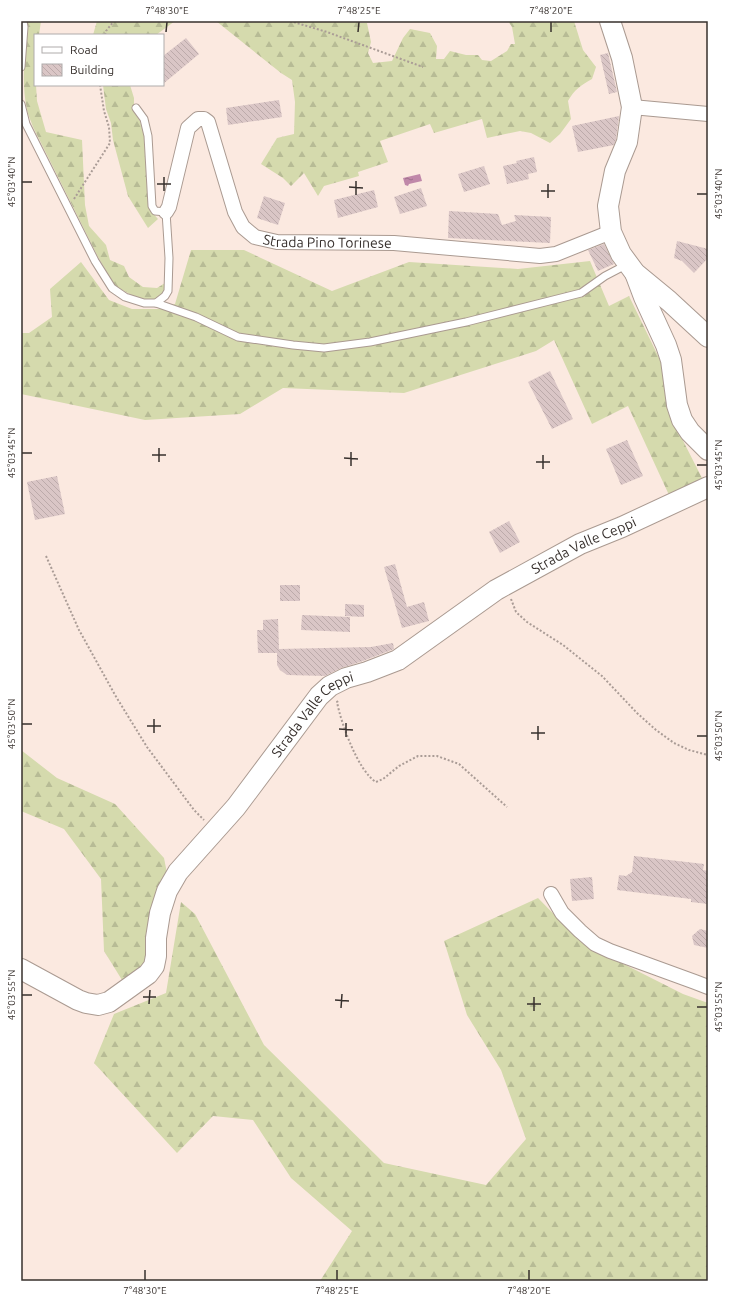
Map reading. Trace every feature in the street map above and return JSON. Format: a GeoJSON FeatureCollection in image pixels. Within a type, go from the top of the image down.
{"type":"FeatureCollection","features":[{"type":"Feature","properties":{"kind":"street"},"geometry":{"type":"LineString","coordinates":[[610,21],[622,58],[632,107],[627,142],[615,171],[608,206],[611,232],[621,254],[631,268],[666,345],[671,360],[677,405],[682,420],[690,432],[708,450]]}},
{"type":"Feature","properties":{"kind":"street"},"geometry":{"type":"LineString","coordinates":[[632,107],[708,114]]}},
{"type":"Feature","properties":{"kind":"street","name":"Strada Pino Torinese"},"geometry":{"type":"LineString","coordinates":[[166,212],[169,207],[188,128],[198,119],[204,118],[208,122],[235,212],[242,227],[255,237],[277,242],[394,243],[540,256],[556,254],[611,232]]}},
{"type":"Feature","properties":{"kind":"street"},"geometry":{"type":"LineString","coordinates":[[631,268],[708,337]]}},
{"type":"Feature","properties":{"kind":"street","name":"Strada Valle Ceppi"},"geometry":{"type":"LineString","coordinates":[[21,969],[82,1001],[98,1005],[109,1002],[148,974],[154,966],[160,913],[167,891],[178,872],[236,806],[319,696],[330,686],[346,678],[398,660],[496,590],[580,544],[622,527],[708,487]]}},
{"type":"Feature","properties":{"kind":"street"},"geometry":{"type":"LineString","coordinates":[[551,894],[562,913],[596,944],[610,951],[708,988]]}},
{"type":"Feature","properties":{"kind":"lane"},"geometry":{"type":"LineString","coordinates":[[21,67],[24,27],[23,21]]}},
{"type":"Feature","properties":{"kind":"lane"},"geometry":{"type":"LineString","coordinates":[[21,104],[26,124],[95,261],[112,288],[131,299],[144,303],[156,303],[196,317],[238,337],[324,348],[370,342],[466,322],[581,293],[605,276],[631,268]]}},
{"type":"Feature","properties":{"kind":"lane"},"geometry":{"type":"LineString","coordinates":[[136,108],[144,119],[148,136],[152,206],[154,211],[166,212],[169,258],[168,291],[165,296],[156,303]]}},
{"type":"Feature","properties":{"kind":"path"},"geometry":{"type":"LineString","coordinates":[[106,34],[114,21]]}},
{"type":"Feature","properties":{"kind":"path"},"geometry":{"type":"LineString","coordinates":[[290,21],[327,32],[423,66]]}},
{"type":"Feature","properties":{"kind":"path"},"geometry":{"type":"LineString","coordinates":[[68,208],[110,143],[109,127],[104,111],[100,86]]}},
{"type":"Feature","properties":{"kind":"path"},"geometry":{"type":"LineString","coordinates":[[46,556],[79,630],[115,695],[147,747],[194,810],[214,831]]}},
{"type":"Feature","properties":{"kind":"path"},"geometry":{"type":"LineString","coordinates":[[505,585],[516,612],[527,622],[563,645],[602,676],[637,713],[656,730],[674,743],[689,750],[708,755]]}},
{"type":"Feature","properties":{"kind":"path"},"geometry":{"type":"LineString","coordinates":[[340,697],[337,702],[340,717],[354,752],[363,769],[370,778],[376,782],[383,779],[399,766],[418,756],[437,756],[459,764],[507,807]]}},
{"type":"Feature","properties":{"kind":"green space"},"geometry":{"type":"Polygon","coordinates":[[[26,21],[41,21],[39,34],[34,34],[34,86],[36,86],[37,101],[46,132],[82,140],[85,205],[89,226],[106,245],[110,260],[124,266],[129,277],[143,287],[157,288],[165,283],[164,293],[154,300],[137,298],[115,286],[98,257],[33,127],[27,110],[24,89],[26,21]]]}},
{"type":"Feature","properties":{"kind":"green space"},"geometry":{"type":"Polygon","coordinates":[[[97,21],[175,21],[157,34],[93,34],[97,21]]]}},
{"type":"Feature","properties":{"kind":"green space"},"geometry":{"type":"Polygon","coordinates":[[[216,21],[359,21],[358,23],[367,23],[371,42],[368,53],[373,63],[392,61],[403,38],[410,29],[430,33],[437,46],[436,59],[444,59],[450,51],[466,55],[478,55],[482,60],[491,61],[507,51],[511,44],[515,44],[512,27],[508,21],[574,21],[583,50],[596,67],[592,79],[584,83],[570,97],[568,101],[571,119],[560,134],[550,143],[531,133],[520,131],[487,138],[482,119],[434,133],[430,124],[380,141],[388,162],[358,172],[359,176],[324,186],[318,196],[304,173],[291,186],[283,178],[261,164],[277,138],[294,134],[295,102],[292,80],[281,73],[216,21]]]}},
{"type":"Feature","properties":{"kind":"green space"},"geometry":{"type":"Polygon","coordinates":[[[103,86],[130,86],[134,98],[134,112],[140,121],[145,139],[150,210],[158,219],[148,228],[128,196],[113,140],[111,123],[106,109],[103,86]]]}},
{"type":"Feature","properties":{"kind":"green space"},"geometry":{"type":"Polygon","coordinates":[[[191,250],[244,250],[332,291],[409,262],[518,269],[590,261],[609,306],[629,296],[661,362],[673,421],[703,480],[669,495],[628,406],[592,424],[554,340],[536,351],[404,393],[283,388],[240,414],[145,420],[21,394],[21,333],[29,333],[52,317],[50,289],[81,262],[109,300],[132,309],[158,309],[175,304],[191,250]]]}},
{"type":"Feature","properties":{"kind":"green space"},"geometry":{"type":"Polygon","coordinates":[[[21,750],[57,778],[115,804],[164,858],[167,873],[149,962],[122,980],[104,951],[101,879],[64,829],[21,811],[21,750]]]}},
{"type":"Feature","properties":{"kind":"green space"},"geometry":{"type":"Polygon","coordinates":[[[538,898],[582,943],[683,994],[708,1003],[708,1281],[320,1281],[352,1231],[291,1178],[253,1120],[213,1116],[177,1153],[94,1063],[114,1014],[166,993],[181,902],[195,914],[264,1045],[384,1163],[486,1185],[526,1139],[501,1070],[467,1015],[444,941],[538,898]]]}},
{"type":"Feature","properties":{"kind":"water"},"geometry":{"type":"Polygon","coordinates":[[[420,174],[422,181],[409,184],[408,186],[405,185],[403,178],[420,174]]]}},
{"type":"Feature","properties":{"kind":"building"},"geometry":{"type":"Polygon","coordinates":[[[186,38],[199,54],[164,83],[164,55],[186,38]]]}},
{"type":"Feature","properties":{"kind":"building"},"geometry":{"type":"Polygon","coordinates":[[[608,53],[617,92],[609,94],[600,55],[608,53]]]}},
{"type":"Feature","properties":{"kind":"building"},"geometry":{"type":"Polygon","coordinates":[[[279,100],[282,117],[228,125],[226,108],[279,100]]]}},
{"type":"Feature","properties":{"kind":"building"},"geometry":{"type":"Polygon","coordinates":[[[619,116],[614,145],[578,152],[572,126],[619,116]]]}},
{"type":"Feature","properties":{"kind":"building"},"geometry":{"type":"Polygon","coordinates":[[[534,157],[537,172],[528,174],[529,179],[507,184],[503,166],[534,157]]]}},
{"type":"Feature","properties":{"kind":"building"},"geometry":{"type":"Polygon","coordinates":[[[484,166],[490,184],[464,192],[458,174],[484,166]]]}},
{"type":"Feature","properties":{"kind":"building"},"geometry":{"type":"Polygon","coordinates":[[[421,188],[427,206],[400,214],[394,197],[421,188]]]}},
{"type":"Feature","properties":{"kind":"building"},"geometry":{"type":"Polygon","coordinates":[[[374,190],[378,207],[338,218],[334,200],[374,190]]]}},
{"type":"Feature","properties":{"kind":"building"},"geometry":{"type":"Polygon","coordinates":[[[264,196],[285,203],[278,225],[257,218],[264,196]]]}},
{"type":"Feature","properties":{"kind":"building"},"geometry":{"type":"Polygon","coordinates":[[[449,211],[498,214],[502,225],[516,221],[514,215],[551,217],[550,243],[448,238],[449,211]]]}},
{"type":"Feature","properties":{"kind":"building"},"geometry":{"type":"Polygon","coordinates":[[[677,241],[708,249],[708,258],[694,273],[682,261],[674,258],[677,241]]]}},
{"type":"Feature","properties":{"kind":"building"},"geometry":{"type":"Polygon","coordinates":[[[604,244],[614,264],[598,271],[588,250],[604,244]]]}},
{"type":"Feature","properties":{"kind":"building"},"geometry":{"type":"Polygon","coordinates":[[[550,371],[573,419],[552,429],[528,382],[550,371]]]}},
{"type":"Feature","properties":{"kind":"building"},"geometry":{"type":"Polygon","coordinates":[[[627,440],[643,476],[621,485],[606,449],[627,440]]]}},
{"type":"Feature","properties":{"kind":"building"},"geometry":{"type":"Polygon","coordinates":[[[57,476],[65,514],[35,520],[27,482],[57,476]]]}},
{"type":"Feature","properties":{"kind":"building"},"geometry":{"type":"Polygon","coordinates":[[[509,521],[520,542],[500,553],[489,532],[509,521]]]}},
{"type":"Feature","properties":{"kind":"building"},"geometry":{"type":"Polygon","coordinates":[[[395,564],[407,607],[424,602],[429,621],[402,628],[384,567],[395,564]]]}},
{"type":"Feature","properties":{"kind":"building"},"geometry":{"type":"Polygon","coordinates":[[[280,585],[300,585],[300,601],[280,601],[280,585]]]}},
{"type":"Feature","properties":{"kind":"building"},"geometry":{"type":"Polygon","coordinates":[[[345,604],[364,605],[364,617],[345,616],[345,604]]]}},
{"type":"Feature","properties":{"kind":"building"},"geometry":{"type":"Polygon","coordinates":[[[302,615],[350,617],[350,632],[301,630],[302,615]]]}},
{"type":"Feature","properties":{"kind":"building"},"geometry":{"type":"Polygon","coordinates":[[[278,619],[279,649],[371,647],[393,643],[394,649],[341,668],[325,676],[287,675],[280,670],[277,665],[277,653],[258,653],[257,630],[263,630],[263,620],[278,619]]]}},
{"type":"Feature","properties":{"kind":"building"},"geometry":{"type":"Polygon","coordinates":[[[634,856],[704,864],[703,870],[708,871],[708,904],[691,902],[691,899],[617,890],[619,875],[626,876],[632,872],[634,856]]]}},
{"type":"Feature","properties":{"kind":"building"},"geometry":{"type":"Polygon","coordinates":[[[592,877],[594,899],[572,901],[570,879],[592,877]]]}},
{"type":"Feature","properties":{"kind":"building"},"geometry":{"type":"Polygon","coordinates":[[[700,929],[708,931],[708,948],[694,945],[692,936],[700,929]]]}}]}
